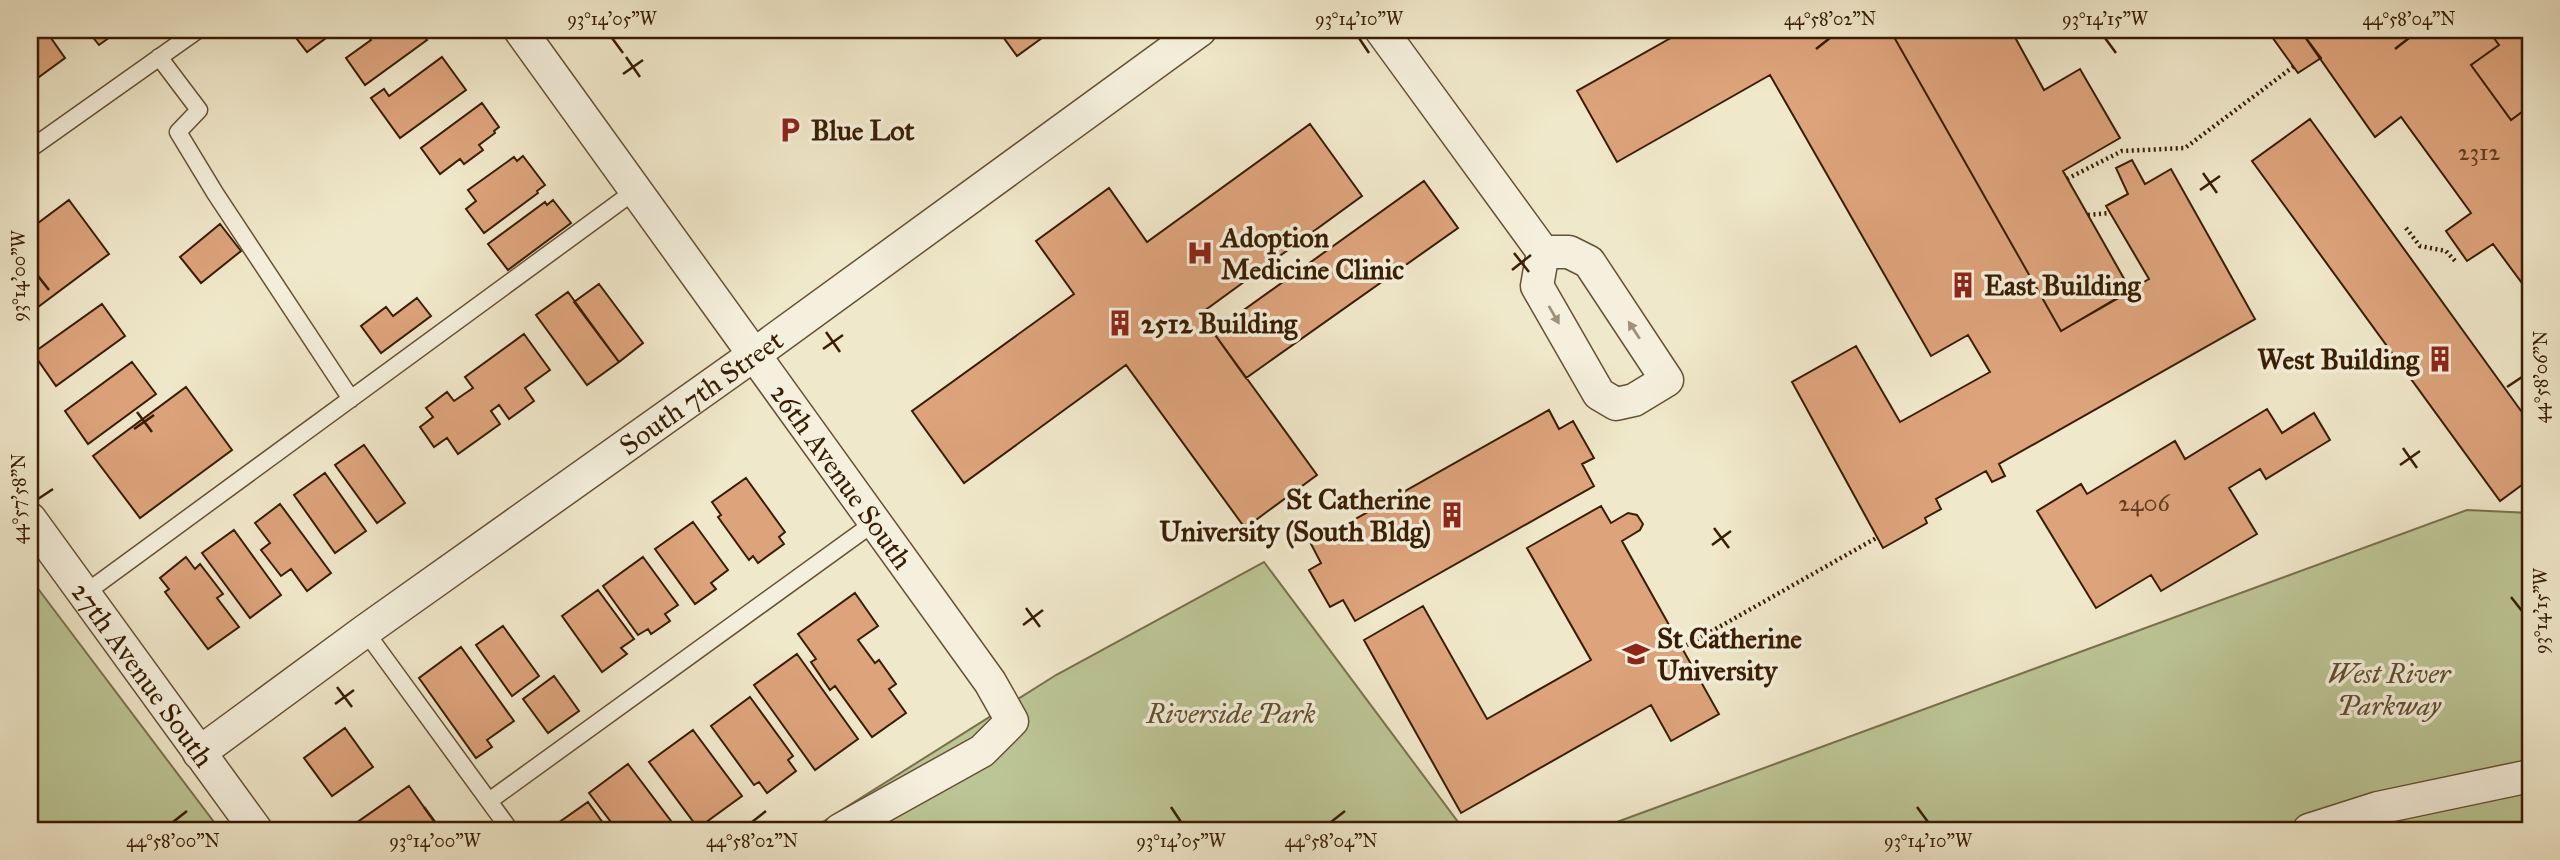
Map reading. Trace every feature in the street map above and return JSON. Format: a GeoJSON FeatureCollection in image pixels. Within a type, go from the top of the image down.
{"type":"FeatureCollection","features":[{"type":"Feature","properties":{"kind":"street","name":"26th Avenue South"},"geometry":{"type":"LineString","coordinates":[[520,30],[990,682],[1012,721],[982,751],[840,830]]}},
{"type":"Feature","properties":{"kind":"street"},"geometry":{"type":"LineString","coordinates":[[1381,30],[1543,252],[1537,286],[1600,394],[1616,404],[1634,400],[1667,380],[1589,262],[1569,252],[1543,252]]}},
{"type":"Feature","properties":{"kind":"street","name":"South 7th Street"},"geometry":{"type":"LineString","coordinates":[[199,753],[755,354],[1187,33]]}},
{"type":"Feature","properties":{"kind":"street","name":"27th Avenue South"},"geometry":{"type":"LineString","coordinates":[[30,519],[256,830]]}},
{"type":"Feature","properties":{"kind":"street"},"geometry":{"type":"LineString","coordinates":[[2309,830],[2378,808],[2500,780],[2530,776]]}},
{"type":"Feature","properties":{"kind":"lane"},"geometry":{"type":"LineString","coordinates":[[30,149],[198,30]]}},
{"type":"Feature","properties":{"kind":"lane"},"geometry":{"type":"LineString","coordinates":[[159,57],[199,110],[178,132],[215,193],[351,399]]}},
{"type":"Feature","properties":{"kind":"lane"},"geometry":{"type":"LineString","coordinates":[[84,594],[636,190]]}},
{"type":"Feature","properties":{"kind":"lane"},"geometry":{"type":"LineString","coordinates":[[489,801],[875,522]]}},
{"type":"Feature","properties":{"kind":"lane"},"geometry":{"type":"LineString","coordinates":[[365,632],[510,830]]}},
{"type":"Feature","properties":{"kind":"path"},"geometry":{"type":"LineString","coordinates":[[2067,179],[2122,151],[2185,148],[2293,66]]}},
{"type":"Feature","properties":{"kind":"path"},"geometry":{"type":"LineString","coordinates":[[2088,215],[2110,213]]}},
{"type":"Feature","properties":{"kind":"path"},"geometry":{"type":"LineString","coordinates":[[2406,228],[2420,246],[2446,251],[2455,261]]}},
{"type":"Feature","properties":{"kind":"path"},"geometry":{"type":"LineString","coordinates":[[1682,648],[1878,537]]}},
{"type":"Feature","properties":{"kind":"path"},"geometry":{"type":"LineString","coordinates":[[2510,830],[2530,820]]}},
{"type":"Feature","properties":{"kind":"green space","name":"West River Parkway"},"geometry":{"type":"Polygon","coordinates":[[[2467,510],[2530,513],[2530,830],[1595,830],[2467,510]]]}},
{"type":"Feature","properties":{"kind":"green space","name":"Riverside Park"},"geometry":{"type":"Polygon","coordinates":[[[1264,562],[1464,830],[810,830],[1056,675],[1264,562]]]}},
{"type":"Feature","properties":{"kind":"green space"},"geometry":{"type":"Polygon","coordinates":[[[30,578],[220,830],[30,830],[30,578]]]}},
{"type":"Feature","properties":{"kind":"building"},"geometry":{"type":"Polygon","coordinates":[[[30,30],[60,31],[51,38],[65,58],[39,77],[30,64],[30,30]]]}},
{"type":"Feature","properties":{"kind":"building"},"geometry":{"type":"Polygon","coordinates":[[[87,30],[120,30],[99,45],[87,30]]]}},
{"type":"Feature","properties":{"kind":"building"},"geometry":{"type":"Polygon","coordinates":[[[290,30],[346,30],[336,37],[333,33],[307,52],[290,30]]]}},
{"type":"Feature","properties":{"kind":"building"},"geometry":{"type":"Polygon","coordinates":[[[375,30],[420,30],[427,40],[365,85],[346,58],[371,40],[367,35],[375,30]]]}},
{"type":"Feature","properties":{"kind":"building"},"geometry":{"type":"Polygon","coordinates":[[[998,30],[1053,30],[1017,56],[998,30]]]}},
{"type":"Feature","properties":{"kind":"building","name":"East Building"},"geometry":{"type":"Polygon","coordinates":[[[1685,30],[1890,30],[2061,331],[2149,279],[2106,206],[2128,194],[2116,168],[2132,160],[2145,184],[2171,169],[2255,319],[1999,464],[2005,476],[1992,482],[1986,471],[1936,499],[1941,509],[1925,518],[1927,523],[1883,548],[1792,382],[1856,346],[1900,422],[1990,372],[1968,335],[1931,356],[1770,75],[1617,162],[1577,91],[1685,30]]]}},
{"type":"Feature","properties":{"kind":"building"},"geometry":{"type":"Polygon","coordinates":[[[1890,30],[2011,30],[2044,90],[2080,69],[2120,138],[2063,171],[2131,291],[2061,331],[1890,30]]]}},
{"type":"Feature","properties":{"kind":"building"},"geometry":{"type":"Polygon","coordinates":[[[2267,30],[2300,30],[2321,58],[2298,73],[2267,30]]]}},
{"type":"Feature","properties":{"kind":"building"},"geometry":{"type":"Polygon","coordinates":[[[2300,30],[2488,30],[2499,45],[2471,65],[2511,120],[2530,106],[2530,294],[2493,244],[2467,261],[2446,231],[2471,213],[2401,117],[2375,137],[2300,30]]]}},
{"type":"Feature","properties":{"kind":"building"},"geometry":{"type":"Polygon","coordinates":[[[2488,30],[2530,30],[2530,106],[2511,120],[2471,65],[2499,45],[2488,30]]]}},
{"type":"Feature","properties":{"kind":"building"},"geometry":{"type":"Polygon","coordinates":[[[442,57],[466,90],[400,138],[371,98],[384,89],[389,96],[442,57]]]}},
{"type":"Feature","properties":{"kind":"building"},"geometry":{"type":"Polygon","coordinates":[[[482,103],[499,127],[479,145],[483,150],[464,164],[460,159],[440,174],[421,148],[482,103]]]}},
{"type":"Feature","properties":{"kind":"building","name":"West Building"},"geometry":{"type":"Polygon","coordinates":[[[2310,119],[2524,415],[2530,411],[2530,479],[2500,501],[2252,161],[2310,119]]]}},
{"type":"Feature","properties":{"kind":"building","name":"2512 Building"},"geometry":{"type":"Polygon","coordinates":[[[1310,124],[1362,196],[1200,314],[1317,475],[1245,528],[1126,365],[964,483],[912,411],[1074,294],[1036,241],[1109,188],[1147,242],[1310,124]]]}},
{"type":"Feature","properties":{"kind":"building"},"geometry":{"type":"Polygon","coordinates":[[[523,156],[545,185],[484,233],[466,209],[476,201],[468,190],[514,157],[517,161],[523,156]]]}},
{"type":"Feature","properties":{"kind":"building"},"geometry":{"type":"Polygon","coordinates":[[[1424,181],[1458,228],[1246,378],[1213,332],[1424,181]]]}},
{"type":"Feature","properties":{"kind":"building"},"geometry":{"type":"Polygon","coordinates":[[[69,200],[109,254],[30,313],[30,229],[69,200]]]}},
{"type":"Feature","properties":{"kind":"building"},"geometry":{"type":"Polygon","coordinates":[[[553,200],[571,223],[508,270],[488,244],[545,202],[547,205],[553,200]]]}},
{"type":"Feature","properties":{"kind":"building"},"geometry":{"type":"Polygon","coordinates":[[[220,224],[241,251],[201,283],[180,257],[220,224]]]}},
{"type":"Feature","properties":{"kind":"building"},"geometry":{"type":"Polygon","coordinates":[[[599,284],[643,343],[619,362],[574,302],[599,284]]]}},
{"type":"Feature","properties":{"kind":"building"},"geometry":{"type":"Polygon","coordinates":[[[568,292],[619,362],[587,385],[536,315],[568,292]]]}},
{"type":"Feature","properties":{"kind":"building"},"geometry":{"type":"Polygon","coordinates":[[[417,298],[431,316],[381,353],[361,326],[386,307],[393,316],[417,298]]]}},
{"type":"Feature","properties":{"kind":"building"},"geometry":{"type":"Polygon","coordinates":[[[102,304],[125,336],[56,386],[33,353],[102,304]]]}},
{"type":"Feature","properties":{"kind":"building"},"geometry":{"type":"Polygon","coordinates":[[[524,334],[550,370],[525,388],[534,401],[509,419],[499,405],[491,411],[500,424],[458,454],[447,438],[434,447],[420,427],[433,417],[426,408],[447,392],[454,401],[473,388],[465,377],[524,334]]]}},
{"type":"Feature","properties":{"kind":"building"},"geometry":{"type":"Polygon","coordinates":[[[132,362],[156,394],[88,444],[65,411],[132,362]]]}},
{"type":"Feature","properties":{"kind":"building"},"geometry":{"type":"Polygon","coordinates":[[[186,387],[232,450],[140,518],[93,456],[186,387]]]}},
{"type":"Feature","properties":{"kind":"building"},"geometry":{"type":"Polygon","coordinates":[[[2267,409],[2282,433],[2314,413],[2330,440],[2266,479],[2260,469],[2229,488],[2257,534],[2161,591],[2151,575],[2096,608],[2037,511],[2081,484],[2087,494],[2175,441],[2185,459],[2267,409]]]}},
{"type":"Feature","properties":{"kind":"building","name":"St Catherine University (South Bldg)"},"geometry":{"type":"Polygon","coordinates":[[[1549,410],[1559,429],[1573,421],[1594,458],[1582,464],[1594,486],[1355,621],[1343,600],[1330,607],[1309,570],[1321,563],[1311,544],[1549,410]]]}},
{"type":"Feature","properties":{"kind":"building"},"geometry":{"type":"Polygon","coordinates":[[[364,445],[405,503],[377,523],[335,465],[364,445]]]}},
{"type":"Feature","properties":{"kind":"building"},"geometry":{"type":"Polygon","coordinates":[[[325,473],[366,531],[335,553],[294,495],[325,473]]]}},
{"type":"Feature","properties":{"kind":"building"},"geometry":{"type":"Polygon","coordinates":[[[746,478],[785,532],[779,537],[784,544],[758,563],[753,556],[749,560],[718,517],[721,515],[712,502],[746,478]]]}},
{"type":"Feature","properties":{"kind":"building"},"geometry":{"type":"Polygon","coordinates":[[[280,504],[331,573],[307,591],[291,569],[281,576],[261,550],[270,543],[255,523],[280,504]]]}},
{"type":"Feature","properties":{"kind":"building","name":"St Catherine University"},"geometry":{"type":"Polygon","coordinates":[[[1601,506],[1611,523],[1628,513],[1637,515],[1643,524],[1640,530],[1622,541],[1719,714],[1671,741],[1651,705],[1461,813],[1364,640],[1423,606],[1487,719],[1591,660],[1527,548],[1601,506]]]}},
{"type":"Feature","properties":{"kind":"building"},"geometry":{"type":"Polygon","coordinates":[[[693,522],[728,570],[711,583],[716,589],[695,604],[655,549],[693,522]]]}},
{"type":"Feature","properties":{"kind":"building"},"geometry":{"type":"Polygon","coordinates":[[[234,530],[281,595],[250,618],[202,553],[234,530]]]}},
{"type":"Feature","properties":{"kind":"building"},"geometry":{"type":"Polygon","coordinates":[[[186,557],[195,569],[200,564],[223,594],[217,598],[239,627],[208,649],[165,592],[169,589],[160,578],[186,557]]]}},
{"type":"Feature","properties":{"kind":"building"},"geometry":{"type":"Polygon","coordinates":[[[643,557],[678,605],[665,614],[670,621],[651,634],[648,629],[638,635],[603,586],[643,557]]]}},
{"type":"Feature","properties":{"kind":"building"},"geometry":{"type":"Polygon","coordinates":[[[598,590],[634,639],[621,648],[627,654],[602,672],[562,616],[598,590]]]}},
{"type":"Feature","properties":{"kind":"building"},"geometry":{"type":"Polygon","coordinates":[[[855,593],[878,626],[858,640],[875,663],[879,660],[896,684],[889,689],[906,713],[872,737],[835,686],[830,690],[811,662],[816,659],[798,634],[855,593]]]}},
{"type":"Feature","properties":{"kind":"building"},"geometry":{"type":"Polygon","coordinates":[[[503,626],[539,676],[512,696],[476,645],[503,626]]]}},
{"type":"Feature","properties":{"kind":"building"},"geometry":{"type":"Polygon","coordinates":[[[461,647],[514,721],[487,740],[492,747],[476,758],[419,678],[461,647]]]}},
{"type":"Feature","properties":{"kind":"building"},"geometry":{"type":"Polygon","coordinates":[[[797,654],[858,739],[815,770],[754,685],[797,654]]]}},
{"type":"Feature","properties":{"kind":"building"},"geometry":{"type":"Polygon","coordinates":[[[554,676],[579,711],[548,733],[523,699],[554,676]]]}},
{"type":"Feature","properties":{"kind":"building"},"geometry":{"type":"Polygon","coordinates":[[[750,697],[793,756],[788,760],[796,771],[767,793],[759,782],[754,785],[711,726],[750,697]]]}},
{"type":"Feature","properties":{"kind":"building"},"geometry":{"type":"Polygon","coordinates":[[[345,728],[373,767],[332,796],[304,758],[345,728]]]}},
{"type":"Feature","properties":{"kind":"building"},"geometry":{"type":"Polygon","coordinates":[[[693,730],[742,796],[698,828],[649,762],[693,730]]]}},
{"type":"Feature","properties":{"kind":"building"},"geometry":{"type":"Polygon","coordinates":[[[628,764],[676,830],[617,830],[589,793],[628,764]]]}},
{"type":"Feature","properties":{"kind":"building"},"geometry":{"type":"Polygon","coordinates":[[[409,786],[438,827],[433,830],[349,828],[409,786]]]}},
{"type":"Feature","properties":{"kind":"building"},"geometry":{"type":"Polygon","coordinates":[[[588,802],[608,830],[548,830],[588,802]]]}},
{"type":"Feature","properties":{"kind":"place","name":"Blue Lot"},"geometry":{"type":"Point","coordinates":[790,130]}},
{"type":"Feature","properties":{"kind":"place","name":"Adoption Medicine Clinic"},"geometry":{"type":"Point","coordinates":[1200,253]}},
{"type":"Feature","properties":{"kind":"place","name":"East Building"},"geometry":{"type":"Point","coordinates":[1963,285]}},
{"type":"Feature","properties":{"kind":"place","name":"2512 Building"},"geometry":{"type":"Point","coordinates":[1120,323]}},
{"type":"Feature","properties":{"kind":"place","name":"West Building"},"geometry":{"type":"Point","coordinates":[2440,359]}},
{"type":"Feature","properties":{"kind":"place","name":"St Catherine University (South Bldg)"},"geometry":{"type":"Point","coordinates":[1452,515]}},
{"type":"Feature","properties":{"kind":"place","name":"St Catherine University"},"geometry":{"type":"Point","coordinates":[1636,654]}}]}
